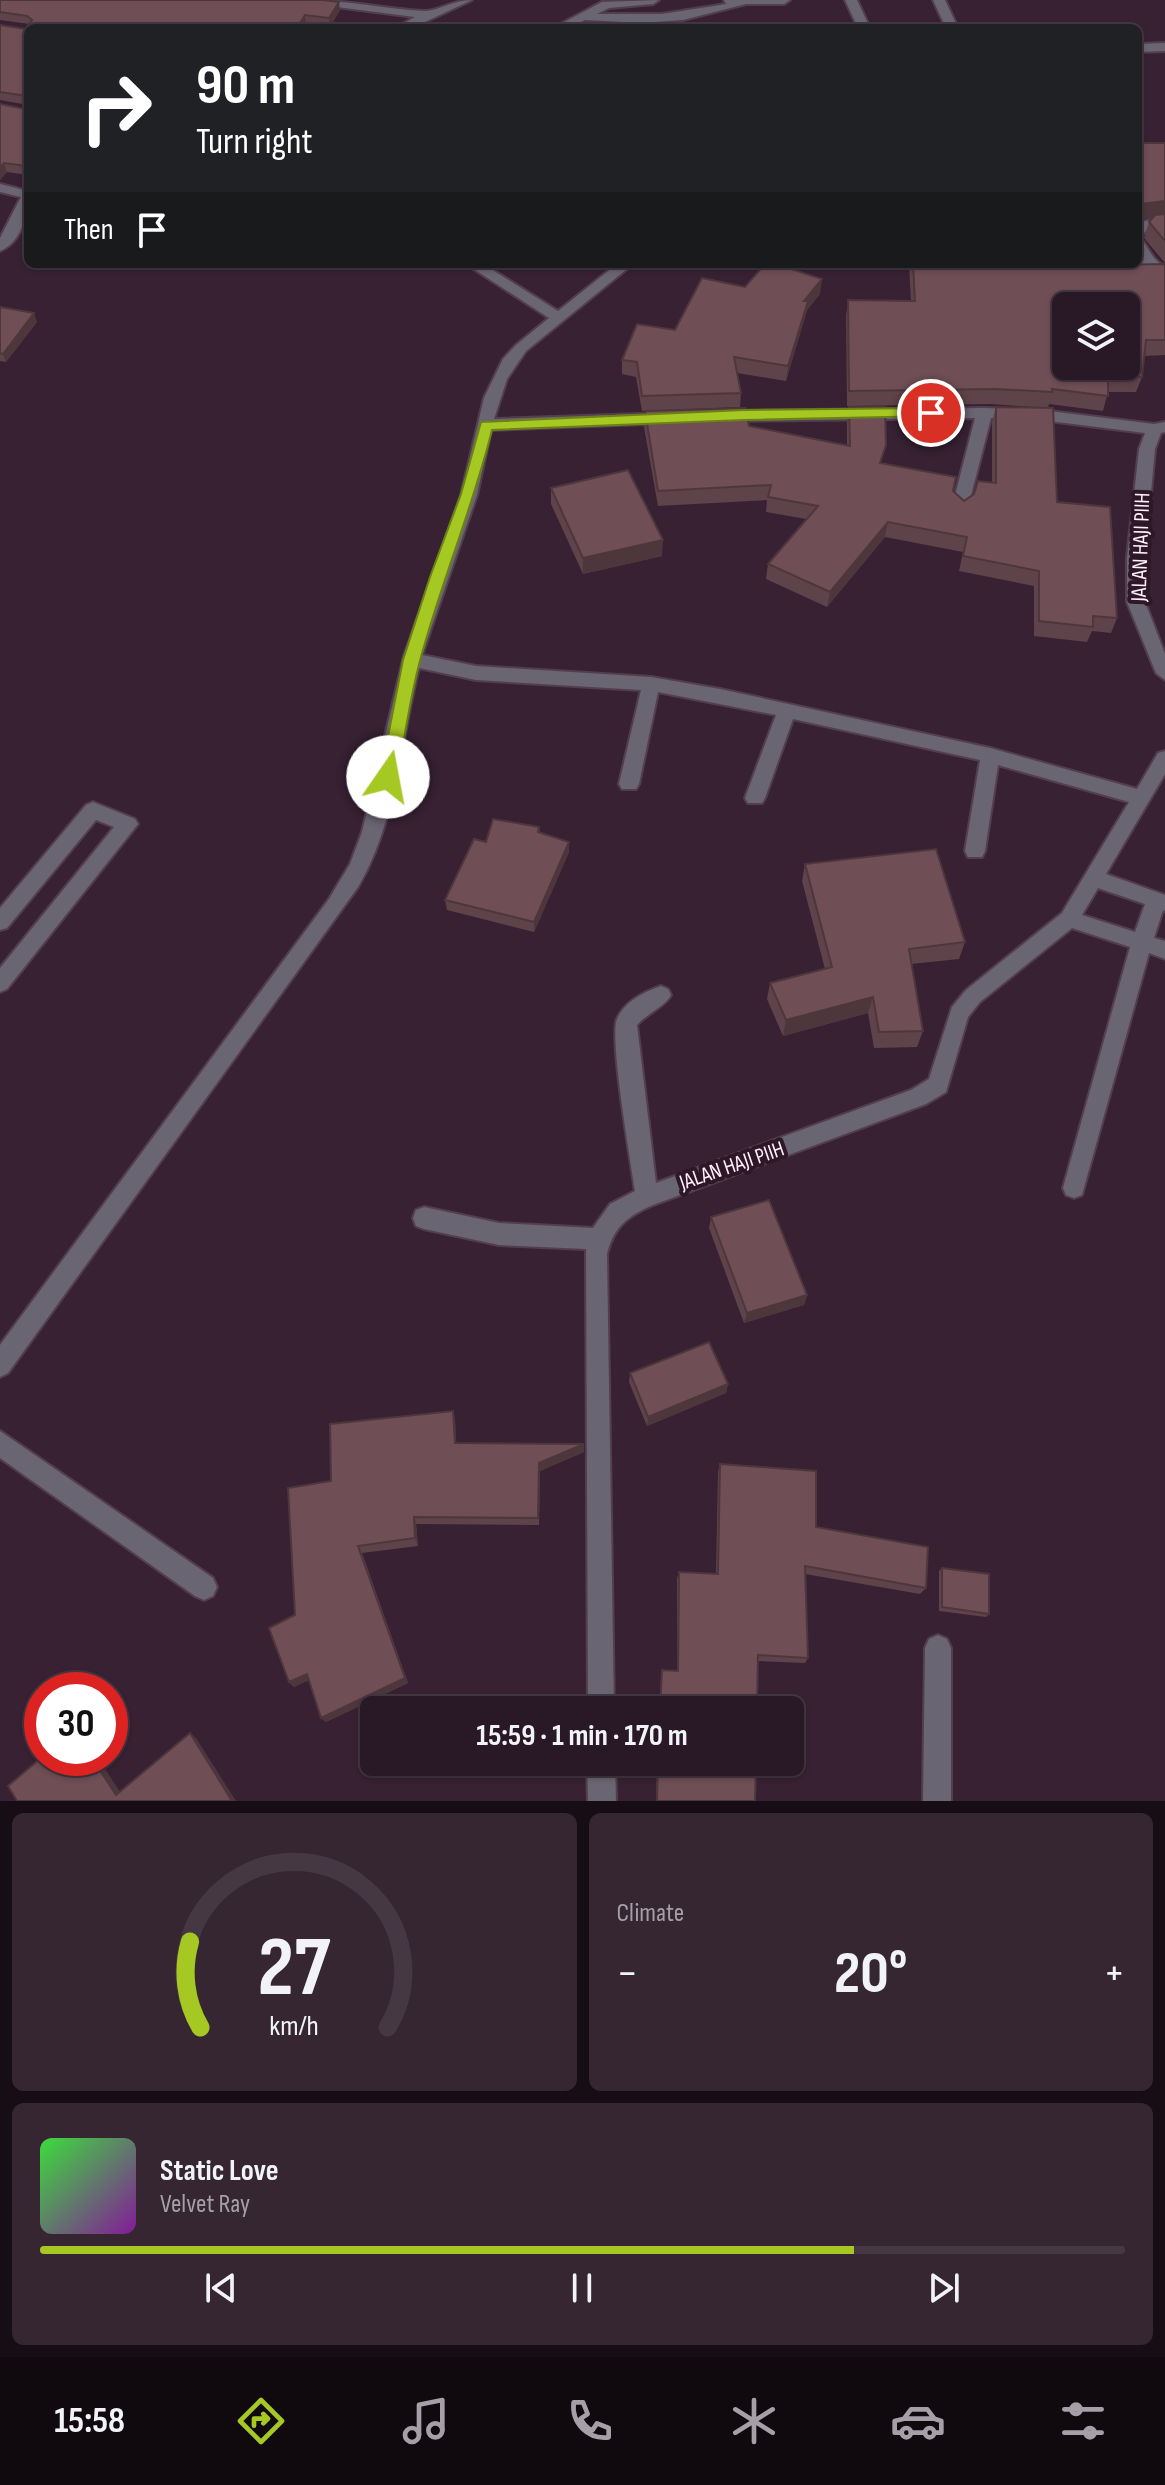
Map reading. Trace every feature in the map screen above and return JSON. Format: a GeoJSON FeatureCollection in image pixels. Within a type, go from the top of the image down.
{"type":"FeatureCollection","features":[{"type":"Feature","properties":{"kind":"street"},"geometry":{"type":"LineString","coordinates":[[313,0],[427,15]]}},
{"type":"Feature","properties":{"kind":"street"},"geometry":{"type":"LineString","coordinates":[[409,24],[466,0]]}},
{"type":"Feature","properties":{"kind":"street"},"geometry":{"type":"LineString","coordinates":[[567,24],[606,5],[653,0]]}},
{"type":"Feature","properties":{"kind":"street"},"geometry":{"type":"LineString","coordinates":[[668,0],[674,21]]}},
{"type":"Feature","properties":{"kind":"street"},"geometry":{"type":"LineString","coordinates":[[726,0],[741,3]]}},
{"type":"Feature","properties":{"kind":"street"},"geometry":{"type":"LineString","coordinates":[[582,16],[610,20],[674,21],[712,6],[784,0]]}},
{"type":"Feature","properties":{"kind":"street"},"geometry":{"type":"LineString","coordinates":[[851,0],[862,24]]}},
{"type":"Feature","properties":{"kind":"street"},"geometry":{"type":"LineString","coordinates":[[939,0],[950,24]]}},
{"type":"Feature","properties":{"kind":"street"},"geometry":{"type":"LineString","coordinates":[[1142,48],[1165,47]]}},
{"type":"Feature","properties":{"kind":"street"},"geometry":{"type":"LineString","coordinates":[[0,188],[24,193]]}},
{"type":"Feature","properties":{"kind":"street"},"geometry":{"type":"LineString","coordinates":[[0,247],[12,233],[24,208]]}},
{"type":"Feature","properties":{"kind":"street"},"geometry":{"type":"LineString","coordinates":[[1142,227],[1144,224],[1165,222]]}},
{"type":"Feature","properties":{"kind":"street"},"geometry":{"type":"LineString","coordinates":[[479,268],[558,317]]}},
{"type":"Feature","properties":{"kind":"street"},"geometry":{"type":"LineString","coordinates":[[0,1365],[336,905],[363,858],[388,777],[412,660],[469,494],[486,425],[505,367],[521,348],[621,268]]}},
{"type":"Feature","properties":{"kind":"street"},"geometry":{"type":"LineString","coordinates":[[486,425],[693,417],[984,413],[1041,415],[1159,428]]}},
{"type":"Feature","properties":{"kind":"street"},"geometry":{"type":"LineString","coordinates":[[960,507],[984,413]]}},
{"type":"Feature","properties":{"kind":"street","name":"JALAN HAJI PIIH"},"geometry":{"type":"LineString","coordinates":[[1159,428],[1145,460],[1136,558],[1136,602],[1165,673]]}},
{"type":"Feature","properties":{"kind":"street"},"geometry":{"type":"LineString","coordinates":[[412,660],[476,673],[651,684],[990,755],[1143,798]]}},
{"type":"Feature","properties":{"kind":"street"},"geometry":{"type":"LineString","coordinates":[[629,784],[651,684]]}},
{"type":"Feature","properties":{"kind":"street"},"geometry":{"type":"LineString","coordinates":[[755,798],[787,711]]}},
{"type":"Feature","properties":{"kind":"street"},"geometry":{"type":"LineString","coordinates":[[975,851],[990,755]]}},
{"type":"Feature","properties":{"kind":"street","name":"JALAN HAJI PIIH"},"geometry":{"type":"LineString","coordinates":[[599,1239],[611,1216],[647,1197],[785,1148],[932,1090],[942,1078],[959,1013],[973,996],[1069,919],[1096,879],[1165,758]]}},
{"type":"Feature","properties":{"kind":"street"},"geometry":{"type":"LineString","coordinates":[[0,922],[93,810],[128,824],[0,983]]}},
{"type":"Feature","properties":{"kind":"street"},"geometry":{"type":"LineString","coordinates":[[1074,1188],[1142,942],[1161,902],[1096,879]]}},
{"type":"Feature","properties":{"kind":"street"},"geometry":{"type":"LineString","coordinates":[[1069,919],[1165,950]]}},
{"type":"Feature","properties":{"kind":"street"},"geometry":{"type":"LineString","coordinates":[[647,1197],[627,1052],[626,1022],[640,1006],[661,995]]}},
{"type":"Feature","properties":{"kind":"street"},"geometry":{"type":"LineString","coordinates":[[424,1218],[499,1234],[599,1239],[596,1254],[601,1696]]}},
{"type":"Feature","properties":{"kind":"street"},"geometry":{"type":"LineString","coordinates":[[0,1443],[204,1587]]}},
{"type":"Feature","properties":{"kind":"street"},"geometry":{"type":"LineString","coordinates":[[937,1801],[938,1648]]}},
{"type":"Feature","properties":{"kind":"street"},"geometry":{"type":"LineString","coordinates":[[601,1776],[602,1801]]}},
{"type":"Feature","properties":{"kind":"building"},"geometry":{"type":"Polygon","coordinates":[[[0,0],[339,2],[329,18],[305,15],[299,24],[29,24],[32,20],[27,16],[0,12],[0,0]]]}},
{"type":"Feature","properties":{"kind":"building"},"geometry":{"type":"Polygon","coordinates":[[[0,25],[24,29],[24,95],[0,92],[0,25]]]}},
{"type":"Feature","properties":{"kind":"building"},"geometry":{"type":"Polygon","coordinates":[[[0,104],[24,109],[24,166],[4,163],[0,168],[0,104]]]}},
{"type":"Feature","properties":{"kind":"building"},"geometry":{"type":"Polygon","coordinates":[[[1142,143],[1165,143],[1165,201],[1142,204],[1142,143]]]}},
{"type":"Feature","properties":{"kind":"building"},"geometry":{"type":"Polygon","coordinates":[[[1165,214],[1165,241],[1149,222],[1155,215],[1165,214]]]}},
{"type":"Feature","properties":{"kind":"building"},"geometry":{"type":"Polygon","coordinates":[[[1142,264],[1165,264],[1165,340],[1146,340],[1142,377],[1140,292],[1052,292],[1052,380],[1108,380],[1108,396],[1052,389],[1052,392],[995,389],[849,391],[848,300],[915,301],[913,268],[1142,268],[1142,264]]]}},
{"type":"Feature","properties":{"kind":"building"},"geometry":{"type":"Polygon","coordinates":[[[762,268],[788,268],[822,279],[804,301],[808,301],[788,366],[734,357],[741,393],[642,396],[637,362],[622,360],[637,324],[675,330],[702,278],[745,287],[762,268]]]}},
{"type":"Feature","properties":{"kind":"building"},"geometry":{"type":"Polygon","coordinates":[[[0,307],[34,313],[3,354],[0,353],[0,307]]]}},
{"type":"Feature","properties":{"kind":"building"},"geometry":{"type":"Polygon","coordinates":[[[849,407],[885,407],[886,445],[880,463],[956,477],[953,491],[964,501],[974,494],[978,481],[996,483],[996,407],[1053,408],[1057,502],[1110,507],[1117,618],[1093,616],[1093,627],[1039,621],[1039,571],[963,556],[967,537],[888,522],[830,592],[768,564],[818,506],[768,497],[771,485],[658,491],[645,411],[745,408],[749,426],[850,446],[849,407]]]}},
{"type":"Feature","properties":{"kind":"building"},"geometry":{"type":"Polygon","coordinates":[[[628,470],[663,540],[583,558],[551,488],[628,470]]]}},
{"type":"Feature","properties":{"kind":"building"},"geometry":{"type":"Polygon","coordinates":[[[493,819],[539,827],[538,832],[569,842],[534,922],[445,900],[474,839],[486,842],[493,819]]]}},
{"type":"Feature","properties":{"kind":"building"},"geometry":{"type":"Polygon","coordinates":[[[936,849],[965,942],[909,949],[923,1031],[879,1032],[873,997],[786,1020],[770,983],[832,967],[805,864],[936,849]]]}},
{"type":"Feature","properties":{"kind":"building"},"geometry":{"type":"Polygon","coordinates":[[[769,1200],[807,1295],[747,1313],[711,1217],[769,1200]]]}},
{"type":"Feature","properties":{"kind":"building"},"geometry":{"type":"Polygon","coordinates":[[[709,1342],[728,1384],[648,1417],[630,1373],[709,1342]]]}},
{"type":"Feature","properties":{"kind":"building"},"geometry":{"type":"Polygon","coordinates":[[[453,1411],[455,1443],[584,1444],[539,1463],[538,1518],[414,1517],[415,1538],[358,1546],[405,1678],[367,1696],[360,1696],[360,1699],[321,1718],[307,1674],[289,1682],[269,1628],[295,1615],[288,1488],[331,1481],[330,1424],[453,1411]]]}},
{"type":"Feature","properties":{"kind":"building"},"geometry":{"type":"Polygon","coordinates":[[[720,1464],[816,1471],[816,1527],[928,1547],[926,1588],[805,1566],[808,1658],[758,1655],[757,1696],[661,1696],[662,1670],[678,1671],[679,1572],[718,1574],[720,1464]]]}},
{"type":"Feature","properties":{"kind":"building"},"geometry":{"type":"Polygon","coordinates":[[[942,1568],[989,1574],[989,1614],[942,1607],[942,1568]]]}},
{"type":"Feature","properties":{"kind":"building"},"geometry":{"type":"Polygon","coordinates":[[[190,1733],[232,1801],[17,1801],[8,1786],[24,1772],[24,1776],[104,1776],[116,1795],[190,1733]]]}},
{"type":"Feature","properties":{"kind":"building"},"geometry":{"type":"Polygon","coordinates":[[[658,1776],[756,1776],[755,1801],[657,1801],[658,1776]]]}},
{"type":"Feature","properties":{"kind":"route"},"geometry":{"type":"LineString","coordinates":[[388,777],[412,660],[469,494],[486,425],[744,415],[931,413]]}}]}
